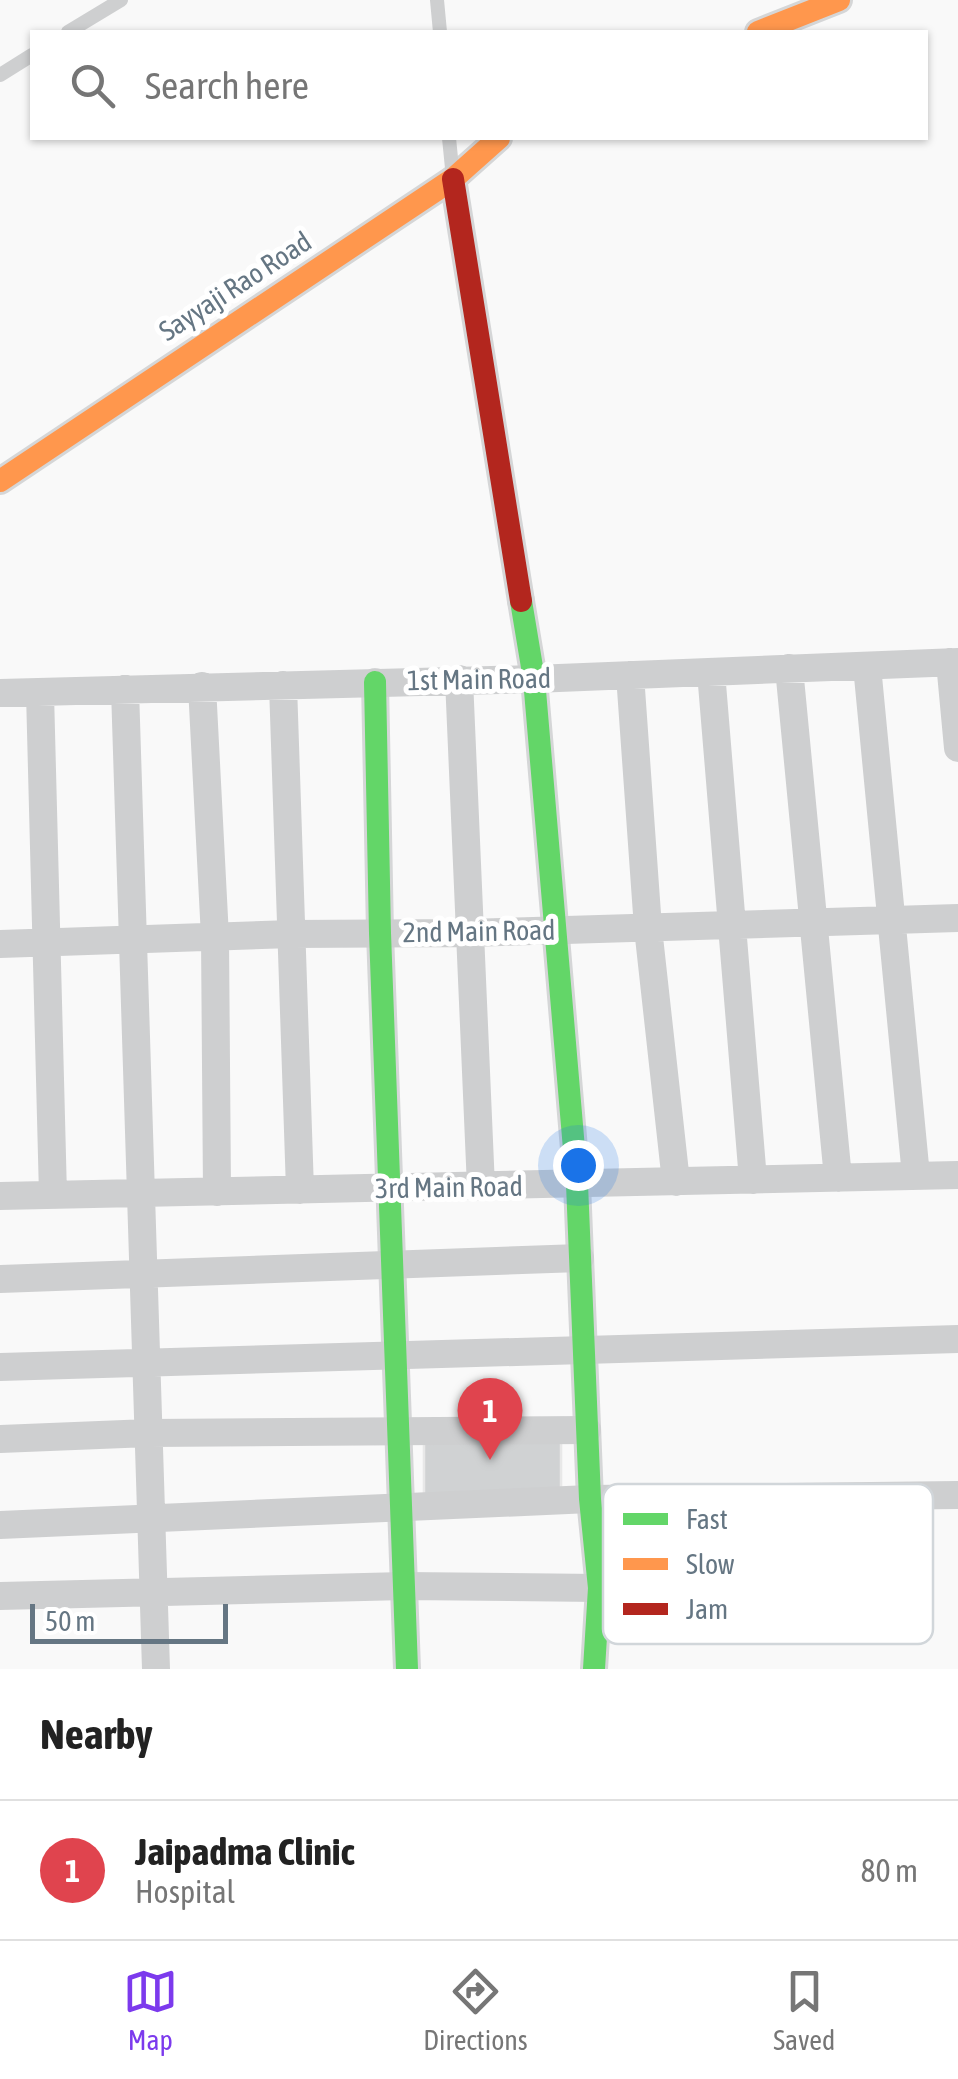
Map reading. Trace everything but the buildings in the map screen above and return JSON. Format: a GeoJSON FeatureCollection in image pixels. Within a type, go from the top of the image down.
{"type":"FeatureCollection","features":[{"type":"Feature","properties":{"kind":"street"},"geometry":{"type":"LineString","coordinates":[[763,30],[839,0]]}},
{"type":"Feature","properties":{"kind":"street","name":"Sayyaji Rao Road"},"geometry":{"type":"LineString","coordinates":[[0,481],[453,179],[497,140]]}},
{"type":"Feature","properties":{"kind":"street"},"geometry":{"type":"LineString","coordinates":[[453,179],[534,678],[577,1184],[590,1499],[599,1588],[594,1669],[568,1669]]}},
{"type":"Feature","properties":{"kind":"street"},"geometry":{"type":"LineString","coordinates":[[954,662],[958,748]]}},
{"type":"Feature","properties":{"kind":"street","name":"1st Main Road"},"geometry":{"type":"LineString","coordinates":[[0,694],[954,662]]}},
{"type":"Feature","properties":{"kind":"street"},"geometry":{"type":"LineString","coordinates":[[867,666],[916,1176]]}},
{"type":"Feature","properties":{"kind":"street"},"geometry":{"type":"LineString","coordinates":[[790,668],[838,1178]]}},
{"type":"Feature","properties":{"kind":"street"},"geometry":{"type":"LineString","coordinates":[[711,672],[753,1180]]}},
{"type":"Feature","properties":{"kind":"street"},"geometry":{"type":"LineString","coordinates":[[630,675],[648,928],[676,1182]]}},
{"type":"Feature","properties":{"kind":"street"},"geometry":{"type":"LineString","coordinates":[[459,680],[480,1186]]}},
{"type":"Feature","properties":{"kind":"street"},"geometry":{"type":"LineString","coordinates":[[375,682],[406,1669]]}},
{"type":"Feature","properties":{"kind":"street"},"geometry":{"type":"LineString","coordinates":[[283,684],[300,1190]]}},
{"type":"Feature","properties":{"kind":"street"},"geometry":{"type":"LineString","coordinates":[[202,686],[215,937],[217,1192]]}},
{"type":"Feature","properties":{"kind":"street"},"geometry":{"type":"LineString","coordinates":[[125,689],[156,1669]]}},
{"type":"Feature","properties":{"kind":"street"},"geometry":{"type":"LineString","coordinates":[[40,693],[52,1196]]}},
{"type":"Feature","properties":{"kind":"street","name":"2nd Main Road"},"geometry":{"type":"LineString","coordinates":[[0,944],[958,918]]}},
{"type":"Feature","properties":{"kind":"street","name":"3rd Main Road"},"geometry":{"type":"LineString","coordinates":[[0,1196],[958,1175]]}},
{"type":"Feature","properties":{"kind":"street"},"geometry":{"type":"LineString","coordinates":[[0,1280],[580,1258]]}},
{"type":"Feature","properties":{"kind":"street"},"geometry":{"type":"LineString","coordinates":[[0,1367],[958,1339]]}},
{"type":"Feature","properties":{"kind":"street"},"geometry":{"type":"LineString","coordinates":[[0,1439],[587,1430]]}},
{"type":"Feature","properties":{"kind":"street"},"geometry":{"type":"LineString","coordinates":[[933,1495],[958,1495]]}},
{"type":"Feature","properties":{"kind":"street"},"geometry":{"type":"LineString","coordinates":[[0,1525],[603,1499]]}},
{"type":"Feature","properties":{"kind":"street"},"geometry":{"type":"LineString","coordinates":[[0,1596],[404,1586],[599,1588]]}},
{"type":"Feature","properties":{"kind":"lane"},"geometry":{"type":"LineString","coordinates":[[71,30],[121,0]]}},
{"type":"Feature","properties":{"kind":"lane"},"geometry":{"type":"LineString","coordinates":[[437,0],[440,30]]}},
{"type":"Feature","properties":{"kind":"lane"},"geometry":{"type":"LineString","coordinates":[[0,74],[30,55]]}},
{"type":"Feature","properties":{"kind":"lane"},"geometry":{"type":"LineString","coordinates":[[449,140],[453,179]]}},
{"type":"Feature","properties":{"kind":"traffic: fast"},"geometry":{"type":"LineString","coordinates":[[521,601],[534,679],[577,1184],[590,1499],[599,1588],[594,1669]]}},
{"type":"Feature","properties":{"kind":"traffic: fast"},"geometry":{"type":"LineString","coordinates":[[375,682],[380,933],[407,1669]]}},
{"type":"Feature","properties":{"kind":"traffic: slow"},"geometry":{"type":"LineString","coordinates":[[763,30],[839,0]]}},
{"type":"Feature","properties":{"kind":"traffic: slow"},"geometry":{"type":"LineString","coordinates":[[0,481],[453,179],[497,140]]}},
{"type":"Feature","properties":{"kind":"traffic: jam"},"geometry":{"type":"LineString","coordinates":[[453,179],[521,601]]}},
{"type":"Feature","properties":{"kind":"place","name":"Jaipadma Clinic"},"geometry":{"type":"Point","coordinates":[490,1460]}}]}
